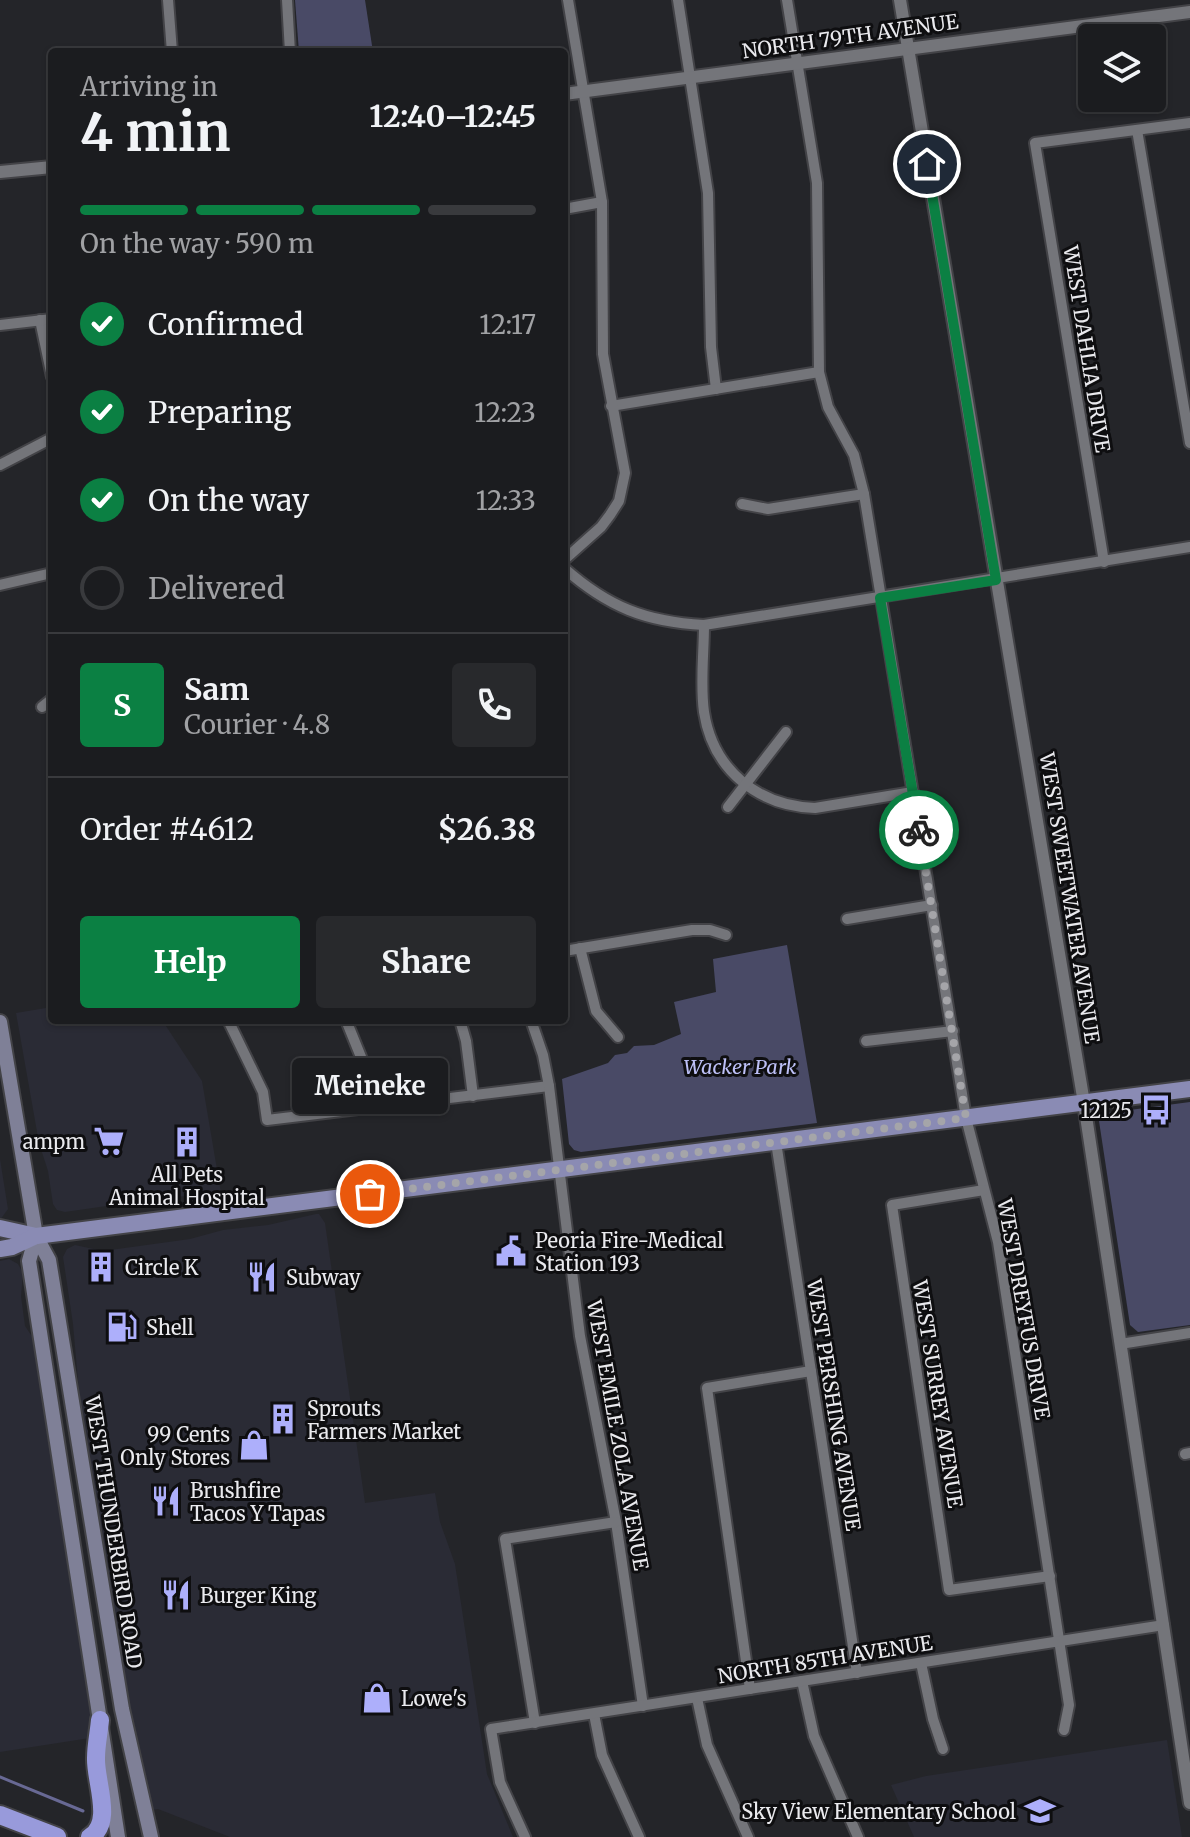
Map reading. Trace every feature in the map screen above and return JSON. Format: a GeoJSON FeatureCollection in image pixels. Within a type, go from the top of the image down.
{"type":"FeatureCollection","features":[{"type":"Feature","properties":{"kind":"highway"},"geometry":{"type":"LineString","coordinates":[[90,1837],[101,1826],[96,1761],[100,1720]]}},
{"type":"Feature","properties":{"kind":"highway"},"geometry":{"type":"LineString","coordinates":[[0,1815],[57,1837]]}},
{"type":"Feature","properties":{"kind":"main road","name":"WEST THUNDERBIRD ROAD"},"geometry":{"type":"LineString","coordinates":[[0,1022],[36,1236],[49,1260],[122,1709],[151,1837]]}},
{"type":"Feature","properties":{"kind":"main road"},"geometry":{"type":"LineString","coordinates":[[0,1249],[36,1236],[1190,1089]]}},
{"type":"Feature","properties":{"kind":"main road"},"geometry":{"type":"LineString","coordinates":[[0,1228],[36,1236]]}},
{"type":"Feature","properties":{"kind":"main road","name":"WEST THUNDERBIRD ROAD"},"geometry":{"type":"LineString","coordinates":[[36,1236],[29,1261],[118,1837]]}},
{"type":"Feature","properties":{"kind":"street"},"geometry":{"type":"LineString","coordinates":[[168,0],[172,48]]}},
{"type":"Feature","properties":{"kind":"street"},"geometry":{"type":"LineString","coordinates":[[287,0],[290,48]]}},
{"type":"Feature","properties":{"kind":"street"},"geometry":{"type":"LineString","coordinates":[[568,0],[602,202],[603,354],[625,473],[619,501],[601,527],[568,556]]}},
{"type":"Feature","properties":{"kind":"street"},"geometry":{"type":"LineString","coordinates":[[678,0],[709,205],[711,347],[716,389]]}},
{"type":"Feature","properties":{"kind":"street","name":"WEST DREYFUS DRIVE"},"geometry":{"type":"LineString","coordinates":[[787,0],[817,183],[819,372],[828,407],[854,455],[864,494],[966,1118],[998,1242],[1069,1705],[1064,1730]]}},
{"type":"Feature","properties":{"kind":"street","name":"WEST SWEETWATER AVENUE"},"geometry":{"type":"LineString","coordinates":[[900,0],[1084,1103],[1187,1761],[1190,1803]]}},
{"type":"Feature","properties":{"kind":"street","name":"NORTH 79TH AVENUE"},"geometry":{"type":"LineString","coordinates":[[568,93],[1190,12]]}},
{"type":"Feature","properties":{"kind":"street"},"geometry":{"type":"LineString","coordinates":[[1190,123],[1137,130],[1190,443]]}},
{"type":"Feature","properties":{"kind":"street","name":"WEST DAHLIA DRIVE"},"geometry":{"type":"LineString","coordinates":[[1104,562],[1035,143],[1137,130]]}},
{"type":"Feature","properties":{"kind":"street"},"geometry":{"type":"LineString","coordinates":[[0,172],[48,167]]}},
{"type":"Feature","properties":{"kind":"street"},"geometry":{"type":"LineString","coordinates":[[568,208],[602,202]]}},
{"type":"Feature","properties":{"kind":"street"},"geometry":{"type":"LineString","coordinates":[[0,325],[46,319]]}},
{"type":"Feature","properties":{"kind":"street"},"geometry":{"type":"LineString","coordinates":[[611,406],[819,372]]}},
{"type":"Feature","properties":{"kind":"street"},"geometry":{"type":"LineString","coordinates":[[0,465],[48,440]]}},
{"type":"Feature","properties":{"kind":"street"},"geometry":{"type":"LineString","coordinates":[[742,504],[768,509],[864,494]]}},
{"type":"Feature","properties":{"kind":"street"},"geometry":{"type":"LineString","coordinates":[[568,571],[588,588],[620,607],[654,620],[704,625],[1190,547]]}},
{"type":"Feature","properties":{"kind":"street"},"geometry":{"type":"LineString","coordinates":[[0,585],[48,574]]}},
{"type":"Feature","properties":{"kind":"street"},"geometry":{"type":"LineString","coordinates":[[704,625],[704,709],[707,724],[716,753],[745,786],[772,800],[801,807],[831,806],[913,792]]}},
{"type":"Feature","properties":{"kind":"street"},"geometry":{"type":"LineString","coordinates":[[42,707],[48,702]]}},
{"type":"Feature","properties":{"kind":"street"},"geometry":{"type":"LineString","coordinates":[[728,807],[786,732]]}},
{"type":"Feature","properties":{"kind":"street"},"geometry":{"type":"LineString","coordinates":[[847,919],[932,905]]}},
{"type":"Feature","properties":{"kind":"street"},"geometry":{"type":"LineString","coordinates":[[568,950],[692,930],[710,930],[726,935]]}},
{"type":"Feature","properties":{"kind":"street"},"geometry":{"type":"LineString","coordinates":[[580,948],[596,1011],[618,1037]]}},
{"type":"Feature","properties":{"kind":"street"},"geometry":{"type":"LineString","coordinates":[[230,1024],[263,1092],[267,1120],[549,1086]]}},
{"type":"Feature","properties":{"kind":"street"},"geometry":{"type":"LineString","coordinates":[[348,1024],[361,1057],[368,1108]]}},
{"type":"Feature","properties":{"kind":"street"},"geometry":{"type":"LineString","coordinates":[[461,1024],[473,1096]]}},
{"type":"Feature","properties":{"kind":"street","name":"WEST EMILE ZOLA AVENUE"},"geometry":{"type":"LineString","coordinates":[[532,1024],[549,1086],[580,1336],[616,1522],[643,1706]]}},
{"type":"Feature","properties":{"kind":"street"},"geometry":{"type":"LineString","coordinates":[[866,1041],[953,1031]]}},
{"type":"Feature","properties":{"kind":"street","name":"WEST PERSHING AVENUE"},"geometry":{"type":"LineString","coordinates":[[776,1142],[857,1673]]}},
{"type":"Feature","properties":{"kind":"street","name":"WEST SURREY AVENUE"},"geometry":{"type":"LineString","coordinates":[[984,1190],[892,1205],[949,1590],[1050,1576]]}},
{"type":"Feature","properties":{"kind":"street"},"geometry":{"type":"LineString","coordinates":[[1120,1344],[1190,1333]]}},
{"type":"Feature","properties":{"kind":"street"},"geometry":{"type":"LineString","coordinates":[[750,1689],[707,1388],[811,1371]]}},
{"type":"Feature","properties":{"kind":"street"},"geometry":{"type":"LineString","coordinates":[[535,1723],[505,1539],[616,1522]]}},
{"type":"Feature","properties":{"kind":"street","name":"NORTH 85TH AVENUE"},"geometry":{"type":"LineString","coordinates":[[525,1837],[500,1782],[491,1729],[1164,1625]]}},
{"type":"Feature","properties":{"kind":"street"},"geometry":{"type":"LineString","coordinates":[[921,1663],[943,1749]]}},
{"type":"Feature","properties":{"kind":"street"},"geometry":{"type":"LineString","coordinates":[[802,1681],[814,1736],[858,1837]]}},
{"type":"Feature","properties":{"kind":"street"},"geometry":{"type":"LineString","coordinates":[[697,1698],[707,1745],[748,1837]]}},
{"type":"Feature","properties":{"kind":"street"},"geometry":{"type":"LineString","coordinates":[[594,1714],[602,1755],[639,1837]]}},
{"type":"Feature","properties":{"kind":"shaded area"},"geometry":{"type":"Polygon","coordinates":[[[48,1008],[48,1024],[165,1024],[202,1081],[221,1193],[65,1212],[57,1210],[39,1143],[16,1013],[48,1008]]]}},
{"type":"Feature","properties":{"kind":"shaded area"},"geometry":{"type":"Polygon","coordinates":[[[0,1159],[8,1209],[0,1220],[0,1159]]]}},
{"type":"Feature","properties":{"kind":"shaded area"},"geometry":{"type":"Polygon","coordinates":[[[316,1214],[325,1223],[365,1503],[435,1493],[440,1522],[455,1564],[487,1774],[513,1837],[230,1837],[158,1809],[152,1810],[127,1694],[79,1392],[63,1257],[67,1249],[75,1245],[103,1251],[190,1239],[223,1230],[268,1225],[316,1214]]]}},
{"type":"Feature","properties":{"kind":"shaded area"},"geometry":{"type":"Polygon","coordinates":[[[9,1259],[18,1264],[23,1273],[21,1296],[25,1326],[33,1338],[93,1723],[90,1738],[0,1752],[0,1261],[9,1259]]]}},
{"type":"Feature","properties":{"kind":"shaded area","name":"Sky View Elementary School"},"geometry":{"type":"Polygon","coordinates":[[[1167,1740],[1182,1837],[914,1837],[891,1785],[926,1776],[1167,1740]]]}},
{"type":"Feature","properties":{"kind":"green space"},"geometry":{"type":"Polygon","coordinates":[[[295,0],[365,0],[372,48],[299,48],[295,0]]]}},
{"type":"Feature","properties":{"kind":"green space","name":"Wacker Park"},"geometry":{"type":"Polygon","coordinates":[[[787,945],[817,1123],[581,1152],[574,1150],[569,1144],[562,1079],[608,1063],[615,1055],[627,1053],[634,1046],[654,1045],[681,1034],[674,1002],[716,992],[713,959],[787,945]]]}},
{"type":"Feature","properties":{"kind":"green space"},"geometry":{"type":"Polygon","coordinates":[[[1190,1102],[1190,1325],[1138,1332],[1130,1325],[1099,1121],[1107,1113],[1190,1102]]]}},
{"type":"Feature","properties":{"kind":"waterway"},"geometry":{"type":"LineString","coordinates":[[0,1777],[83,1811]]}},
{"type":"Feature","properties":{"kind":"way so far"},"geometry":{"type":"LineString","coordinates":[[370,1194],[966,1118],[919,830]]}},
{"type":"Feature","properties":{"kind":"place","name":"12125"},"geometry":{"type":"Point","coordinates":[1156,1110]}},
{"type":"Feature","properties":{"kind":"place","name":"ampm"},"geometry":{"type":"Point","coordinates":[109,1141]}},
{"type":"Feature","properties":{"kind":"place","name":"All Pets Animal Hospital"},"geometry":{"type":"Point","coordinates":[187,1142]}},
{"type":"Feature","properties":{"kind":"place","name":"Meineke"},"geometry":{"type":"Point","coordinates":[370,1194]}},
{"type":"Feature","properties":{"kind":"place","name":"Peoria Fire-Medical Station 193"},"geometry":{"type":"Point","coordinates":[511,1251]}},
{"type":"Feature","properties":{"kind":"place","name":"Circle K"},"geometry":{"type":"Point","coordinates":[101,1267]}},
{"type":"Feature","properties":{"kind":"place","name":"Subway"},"geometry":{"type":"Point","coordinates":[262,1277]}},
{"type":"Feature","properties":{"kind":"place","name":"Shell"},"geometry":{"type":"Point","coordinates":[122,1327]}},
{"type":"Feature","properties":{"kind":"place","name":"Sprouts Farmers Market"},"geometry":{"type":"Point","coordinates":[283,1419]}},
{"type":"Feature","properties":{"kind":"place","name":"99 Cents Only Stores"},"geometry":{"type":"Point","coordinates":[254,1445]}},
{"type":"Feature","properties":{"kind":"place","name":"Brushfire Tacos Y Tapas"},"geometry":{"type":"Point","coordinates":[166,1501]}},
{"type":"Feature","properties":{"kind":"place","name":"Burger King"},"geometry":{"type":"Point","coordinates":[176,1595]}},
{"type":"Feature","properties":{"kind":"place","name":"Lowe's"},"geometry":{"type":"Point","coordinates":[377,1698]}},
{"type":"Feature","properties":{"kind":"place","name":"Sky View Elementary School"},"geometry":{"type":"Point","coordinates":[1040,1811]}},
{"type":"Feature","properties":{"kind":"route"},"geometry":{"type":"LineString","coordinates":[[919,830],[880,598],[996,580],[927,164]]}}]}
